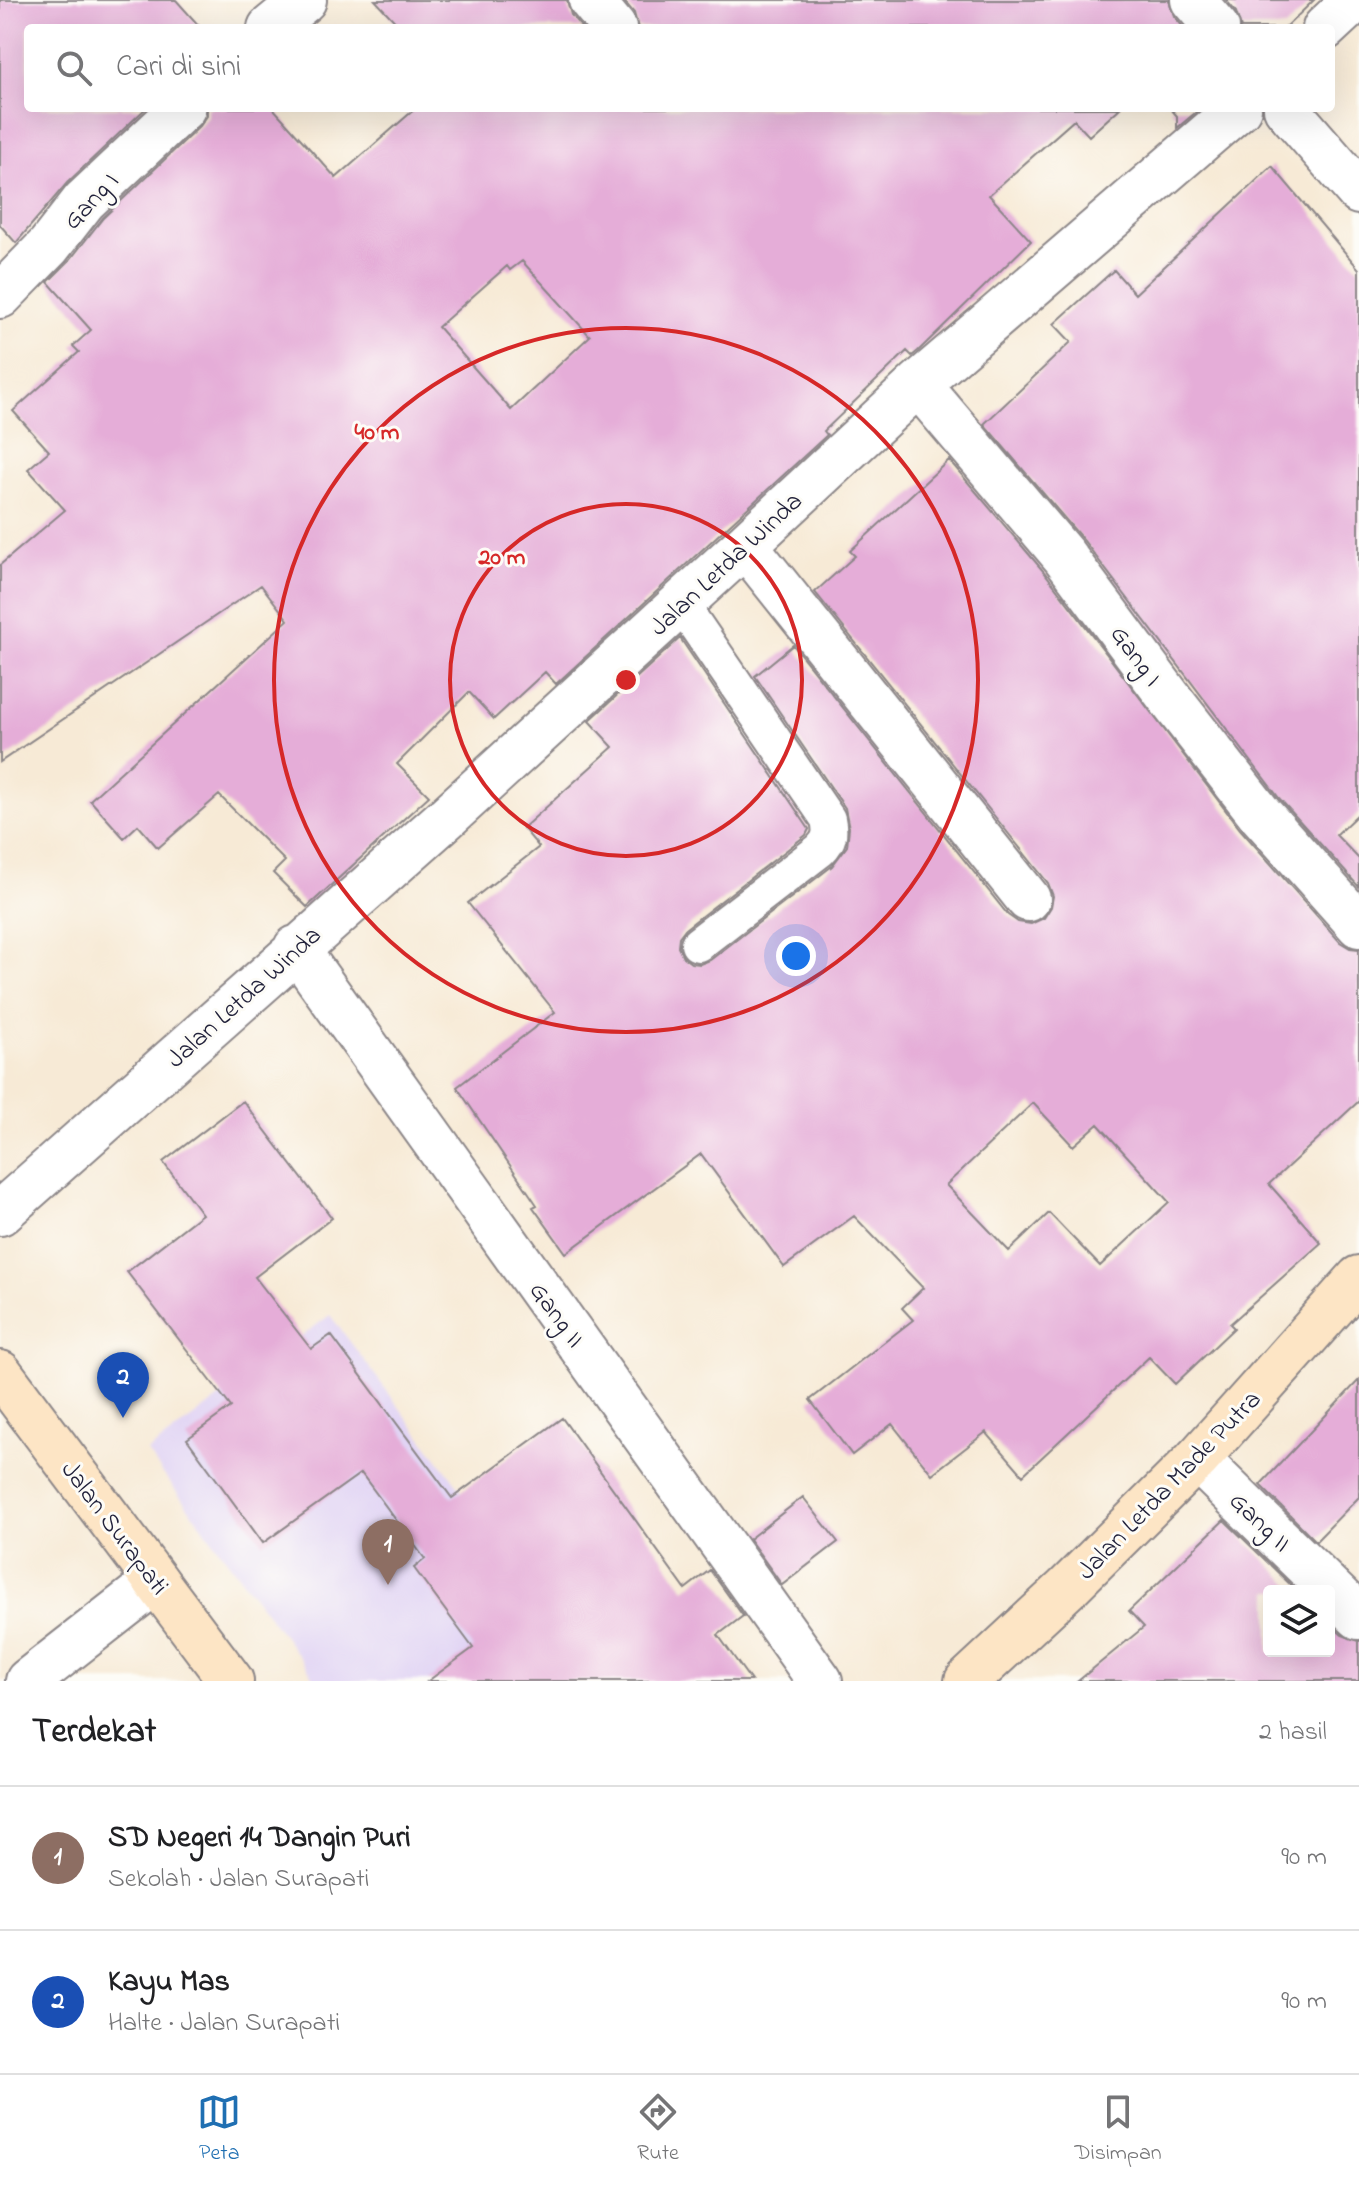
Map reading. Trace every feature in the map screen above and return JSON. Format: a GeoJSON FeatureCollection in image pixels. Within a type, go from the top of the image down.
{"type":"FeatureCollection","features":[{"type":"Feature","properties":{"kind":"main road","name":"Jalan Letda Made Putra"},"geometry":{"type":"LineString","coordinates":[[967,1681],[1066,1589],[1197,1459],[1359,1278]]}},
{"type":"Feature","properties":{"kind":"main road","name":"Jalan Surapati"},"geometry":{"type":"LineString","coordinates":[[0,1373],[231,1681]]}},
{"type":"Feature","properties":{"kind":"street"},"geometry":{"type":"LineString","coordinates":[[275,24],[304,0]]}},
{"type":"Feature","properties":{"kind":"street"},"geometry":{"type":"LineString","coordinates":[[591,0],[611,24]]}},
{"type":"Feature","properties":{"kind":"street"},"geometry":{"type":"LineString","coordinates":[[1193,0],[1214,24]]}},
{"type":"Feature","properties":{"kind":"street"},"geometry":{"type":"LineString","coordinates":[[1329,24],[1355,0]]}},
{"type":"Feature","properties":{"kind":"street","name":"Gang I"},"geometry":{"type":"LineString","coordinates":[[0,296],[49,246],[84,201],[179,112]]}},
{"type":"Feature","properties":{"kind":"street","name":"Jalan Letda Winda"},"geometry":{"type":"LineString","coordinates":[[0,1213],[446,818],[918,384],[1234,112]]}},
{"type":"Feature","properties":{"kind":"street"},"geometry":{"type":"LineString","coordinates":[[1289,112],[1359,192]]}},
{"type":"Feature","properties":{"kind":"street","name":"Gang I"},"geometry":{"type":"LineString","coordinates":[[918,384],[1064,556],[1260,814],[1359,925]]}},
{"type":"Feature","properties":{"kind":"street"},"geometry":{"type":"LineString","coordinates":[[745,545],[1028,899]]}},
{"type":"Feature","properties":{"kind":"street","name":"Gang II"},"geometry":{"type":"LineString","coordinates":[[296,948],[820,1681]]}},
{"type":"Feature","properties":{"kind":"street","name":"Gang II"},"geometry":{"type":"LineString","coordinates":[[1197,1459],[1359,1617]]}},
{"type":"Feature","properties":{"kind":"street"},"geometry":{"type":"LineString","coordinates":[[28,1681],[156,1581]]}},
{"type":"Feature","properties":{"kind":"lane"},"geometry":{"type":"LineString","coordinates":[[681,604],[828,819],[831,832],[828,842],[820,850],[698,944]]}},
{"type":"Feature","properties":{"kind":"shaded area"},"geometry":{"type":"Polygon","coordinates":[[[330,1315],[462,1491],[595,1681],[317,1681],[147,1452],[330,1315]]]}},
{"type":"Feature","properties":{"kind":"building"},"geometry":{"type":"Polygon","coordinates":[[[0,0],[176,0],[197,24],[24,24],[24,112],[142,112],[67,183],[16,243],[0,225],[0,0]]]}},
{"type":"Feature","properties":{"kind":"building"},"geometry":{"type":"Polygon","coordinates":[[[375,0],[567,0],[571,15],[579,24],[397,24],[375,0]]]}},
{"type":"Feature","properties":{"kind":"building"},"geometry":{"type":"Polygon","coordinates":[[[623,0],[1169,0],[1174,16],[1181,24],[637,24],[634,13],[623,0]]]}},
{"type":"Feature","properties":{"kind":"building"},"geometry":{"type":"Polygon","coordinates":[[[1226,0],[1314,0],[1289,24],[1240,24],[1236,12],[1226,0]]]}},
{"type":"Feature","properties":{"kind":"building"},"geometry":{"type":"Polygon","coordinates":[[[207,112],[277,112],[336,178],[411,112],[1116,112],[1089,136],[1074,120],[989,195],[1031,241],[918,351],[912,356],[907,351],[824,431],[827,435],[556,684],[545,672],[494,719],[469,692],[397,764],[429,796],[307,907],[273,873],[285,861],[219,795],[158,848],[138,825],[124,838],[90,800],[288,620],[261,585],[0,762],[0,565],[65,510],[28,469],[49,451],[13,411],[79,352],[73,346],[91,330],[48,282],[103,218],[200,126],[207,112]],[[522,261],[510,270],[507,266],[438,327],[511,410],[590,336],[522,261]]]}},
{"type":"Feature","properties":{"kind":"building"},"geometry":{"type":"Polygon","coordinates":[[[1174,112],[1196,112],[1177,128],[1177,116],[1174,112]]]}},
{"type":"Feature","properties":{"kind":"building"},"geometry":{"type":"Polygon","coordinates":[[[1272,166],[1359,269],[1359,813],[1336,835],[1359,859],[1359,887],[1279,798],[1084,541],[984,424],[1071,342],[1054,324],[1114,270],[1135,294],[1272,166]]]}},
{"type":"Feature","properties":{"kind":"building"},"geometry":{"type":"Polygon","coordinates":[[[949,460],[1044,572],[1240,829],[1340,942],[1359,949],[1359,1101],[1269,1184],[1321,1243],[1230,1324],[1234,1328],[1175,1384],[1149,1357],[1023,1475],[986,1432],[932,1474],[892,1424],[852,1455],[810,1400],[913,1320],[902,1308],[923,1288],[854,1216],[784,1267],[701,1154],[566,1253],[457,1087],[555,1012],[468,903],[539,847],[523,828],[613,747],[589,721],[680,638],[809,829],[806,835],[685,929],[679,937],[678,946],[683,957],[691,963],[700,964],[710,960],[832,866],[847,846],[849,828],[845,808],[755,676],[793,645],[1008,915],[1018,922],[1031,924],[1044,918],[1053,896],[1048,883],[815,592],[855,556],[850,551],[949,460]],[[1033,1103],[946,1185],[1009,1251],[1049,1213],[1100,1266],[1169,1202],[1098,1124],[1073,1146],[1033,1103]]]}},
{"type":"Feature","properties":{"kind":"building"},"geometry":{"type":"Polygon","coordinates":[[[243,1101],[332,1218],[255,1277],[311,1349],[331,1335],[452,1498],[562,1418],[685,1589],[710,1570],[743,1616],[718,1635],[751,1681],[428,1681],[473,1648],[414,1568],[425,1559],[361,1473],[263,1543],[187,1439],[231,1407],[127,1272],[202,1214],[163,1162],[243,1101]]]}},
{"type":"Feature","properties":{"kind":"building"},"geometry":{"type":"Polygon","coordinates":[[[1359,1380],[1359,1497],[1316,1541],[1260,1485],[1359,1380]]]}},
{"type":"Feature","properties":{"kind":"building"},"geometry":{"type":"Polygon","coordinates":[[[803,1497],[838,1542],[782,1585],[749,1539],[803,1497]]]}},
{"type":"Feature","properties":{"kind":"building"},"geometry":{"type":"Polygon","coordinates":[[[1224,1520],[1291,1585],[1263,1585],[1263,1657],[1335,1657],[1335,1629],[1342,1635],[1359,1641],[1359,1681],[1078,1681],[1144,1627],[1129,1611],[1224,1520]]]}},
{"type":"Feature","properties":{"kind":"place","name":"Kayu Mas"},"geometry":{"type":"Point","coordinates":[123,1418]}},
{"type":"Feature","properties":{"kind":"place","name":"SD Negeri 14 Dangin Puri"},"geometry":{"type":"Point","coordinates":[388,1585]}}]}
